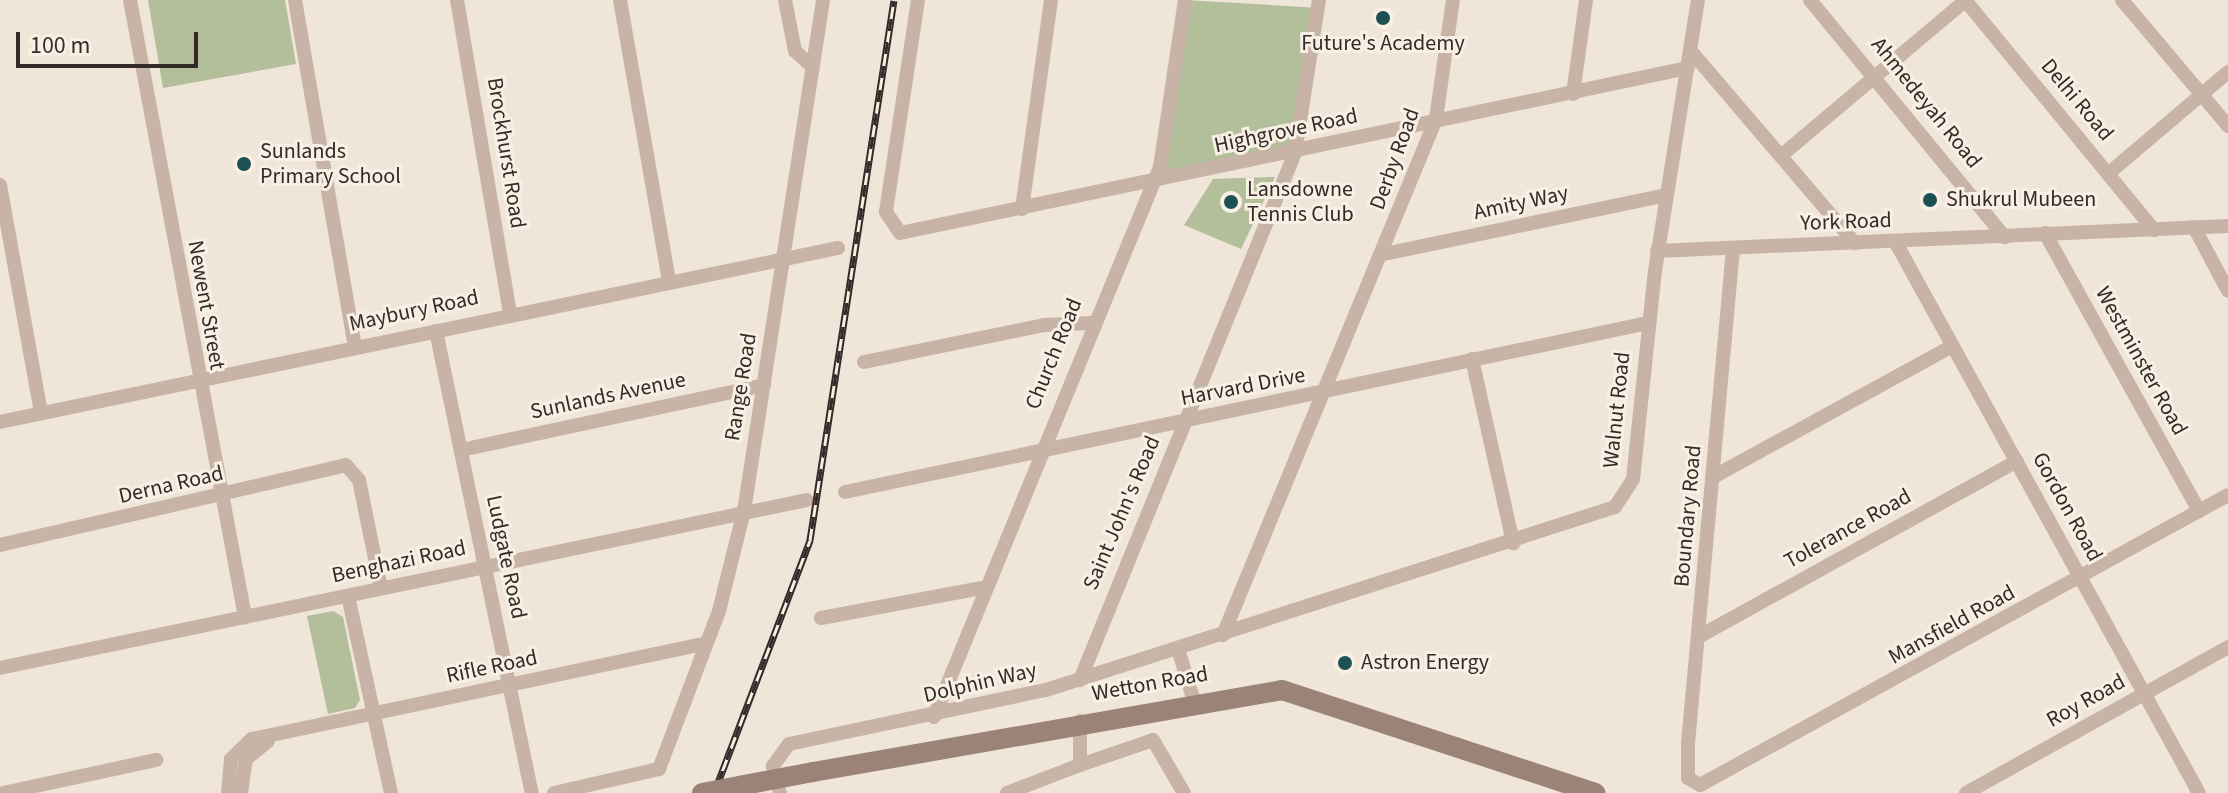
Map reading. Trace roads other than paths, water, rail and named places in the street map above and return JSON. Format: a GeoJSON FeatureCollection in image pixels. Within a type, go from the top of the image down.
{"type":"FeatureCollection","features":[{"type":"Feature","properties":{"kind":"main road","name":"Wetton Road"},"geometry":{"type":"LineString","coordinates":[[702,793],[1257,690],[1301,693],[1595,793]]}},
{"type":"Feature","properties":{"kind":"street","name":"Newent Street"},"geometry":{"type":"LineString","coordinates":[[130,0],[197,380],[245,617]]}},
{"type":"Feature","properties":{"kind":"street"},"geometry":{"type":"LineString","coordinates":[[295,0],[355,347]]}},
{"type":"Feature","properties":{"kind":"street","name":"Brockhurst Road"},"geometry":{"type":"LineString","coordinates":[[457,0],[510,313]]}},
{"type":"Feature","properties":{"kind":"street"},"geometry":{"type":"LineString","coordinates":[[620,0],[669,281]]}},
{"type":"Feature","properties":{"kind":"street"},"geometry":{"type":"LineString","coordinates":[[785,0],[795,51],[813,67]]}},
{"type":"Feature","properties":{"kind":"street","name":"Range Road"},"geometry":{"type":"LineString","coordinates":[[554,793],[659,769],[706,643],[744,511],[823,0]]}},
{"type":"Feature","properties":{"kind":"street","name":"Highgrove Road"},"geometry":{"type":"LineString","coordinates":[[918,0],[886,212],[894,230],[1022,209],[1688,68]]}},
{"type":"Feature","properties":{"kind":"street"},"geometry":{"type":"LineString","coordinates":[[1022,209],[1051,0]]}},
{"type":"Feature","properties":{"kind":"street","name":"Church Road"},"geometry":{"type":"LineString","coordinates":[[934,717],[982,588],[1091,323],[1155,180],[1185,0]]}},
{"type":"Feature","properties":{"kind":"street","name":"Saint John's Road"},"geometry":{"type":"LineString","coordinates":[[1080,680],[1295,153],[1319,0]]}},
{"type":"Feature","properties":{"kind":"street","name":"Derby Road"},"geometry":{"type":"LineString","coordinates":[[1223,635],[1384,254],[1436,119],[1453,0]]}},
{"type":"Feature","properties":{"kind":"street"},"geometry":{"type":"LineString","coordinates":[[1573,94],[1586,0]]}},
{"type":"Feature","properties":{"kind":"street","name":"Walnut Road"},"geometry":{"type":"LineString","coordinates":[[1178,649],[1599,518],[1626,494],[1637,455],[1657,251],[1698,0]]}},
{"type":"Feature","properties":{"kind":"street","name":"Ahmedeyah Road"},"geometry":{"type":"LineString","coordinates":[[1810,0],[1876,73],[2005,237]]}},
{"type":"Feature","properties":{"kind":"street"},"geometry":{"type":"LineString","coordinates":[[1782,155],[1965,0]]}},
{"type":"Feature","properties":{"kind":"street","name":"Delhi Road"},"geometry":{"type":"LineString","coordinates":[[1965,0],[2154,230]]}},
{"type":"Feature","properties":{"kind":"street"},"geometry":{"type":"LineString","coordinates":[[2122,0],[2228,126]]}},
{"type":"Feature","properties":{"kind":"street"},"geometry":{"type":"LineString","coordinates":[[1690,50],[1855,243]]}},
{"type":"Feature","properties":{"kind":"street"},"geometry":{"type":"LineString","coordinates":[[2109,173],[2228,72]]}},
{"type":"Feature","properties":{"kind":"street"},"geometry":{"type":"LineString","coordinates":[[0,185],[41,413]]}},
{"type":"Feature","properties":{"kind":"street","name":"Amity Way"},"geometry":{"type":"LineString","coordinates":[[1384,254],[1666,195]]}},
{"type":"Feature","properties":{"kind":"street","name":"York Road"},"geometry":{"type":"LineString","coordinates":[[1657,251],[1896,243],[2228,226]]}},
{"type":"Feature","properties":{"kind":"street"},"geometry":{"type":"LineString","coordinates":[[2194,227],[2228,291]]}},
{"type":"Feature","properties":{"kind":"street","name":"Westminster Road"},"geometry":{"type":"LineString","coordinates":[[2045,233],[2199,511]]}},
{"type":"Feature","properties":{"kind":"street","name":"Gordon Road"},"geometry":{"type":"LineString","coordinates":[[1896,243],[1950,347],[2017,461],[2199,793]]}},
{"type":"Feature","properties":{"kind":"street","name":"Maybury Road"},"geometry":{"type":"LineString","coordinates":[[0,422],[510,313],[838,248]]}},
{"type":"Feature","properties":{"kind":"street","name":"Boundary Road"},"geometry":{"type":"LineString","coordinates":[[1696,783],[1687,768],[1733,249]]}},
{"type":"Feature","properties":{"kind":"street"},"geometry":{"type":"LineString","coordinates":[[864,362],[1044,325],[1091,323]]}},
{"type":"Feature","properties":{"kind":"street","name":"Harvard Drive"},"geometry":{"type":"LineString","coordinates":[[845,492],[1184,420],[1323,394],[1648,323]]}},
{"type":"Feature","properties":{"kind":"street","name":"Ludgate Road"},"geometry":{"type":"LineString","coordinates":[[436,331],[532,793]]}},
{"type":"Feature","properties":{"kind":"street"},"geometry":{"type":"LineString","coordinates":[[1713,477],[1950,347]]}},
{"type":"Feature","properties":{"kind":"street"},"geometry":{"type":"LineString","coordinates":[[1472,359],[1513,543]]}},
{"type":"Feature","properties":{"kind":"street","name":"Sunlands Avenue"},"geometry":{"type":"LineString","coordinates":[[461,450],[764,385]]}},
{"type":"Feature","properties":{"kind":"street","name":"Tolerance Road"},"geometry":{"type":"LineString","coordinates":[[1700,636],[2017,461]]}},
{"type":"Feature","properties":{"kind":"street","name":"Derna Road"},"geometry":{"type":"LineString","coordinates":[[0,545],[222,498],[349,466],[381,588]]}},
{"type":"Feature","properties":{"kind":"street","name":"Mansfield Road"},"geometry":{"type":"LineString","coordinates":[[1696,783],[1712,783],[2228,495]]}},
{"type":"Feature","properties":{"kind":"street","name":"Benghazi Road"},"geometry":{"type":"LineString","coordinates":[[0,668],[807,500]]}},
{"type":"Feature","properties":{"kind":"street"},"geometry":{"type":"LineString","coordinates":[[821,618],[982,588]]}},
{"type":"Feature","properties":{"kind":"street"},"geometry":{"type":"LineString","coordinates":[[348,596],[391,793]]}},
{"type":"Feature","properties":{"kind":"street","name":"Rifle Road"},"geometry":{"type":"LineString","coordinates":[[228,793],[227,770],[238,748],[286,732],[706,643]]}},
{"type":"Feature","properties":{"kind":"street","name":"Roy Road"},"geometry":{"type":"LineString","coordinates":[[1966,793],[2228,647]]}},
{"type":"Feature","properties":{"kind":"street"},"geometry":{"type":"LineString","coordinates":[[1178,649],[1194,701]]}},
{"type":"Feature","properties":{"kind":"street","name":"Dolphin Way"},"geometry":{"type":"LineString","coordinates":[[780,793],[773,766],[782,747],[934,717],[1080,680],[1178,649]]}},
{"type":"Feature","properties":{"kind":"street"},"geometry":{"type":"LineString","coordinates":[[1080,721],[1080,765]]}},
{"type":"Feature","properties":{"kind":"street","name":"Rifle Road"},"geometry":{"type":"LineString","coordinates":[[241,793],[246,759],[286,732]]}},
{"type":"Feature","properties":{"kind":"street"},"geometry":{"type":"LineString","coordinates":[[1007,793],[1153,740],[1184,793]]}},
{"type":"Feature","properties":{"kind":"street"},"geometry":{"type":"LineString","coordinates":[[3,793],[156,760]]}},
{"type":"Feature","properties":{"kind":"railway"},"geometry":{"type":"LineString","coordinates":[[714,793],[810,540],[894,0]]}},
{"type":"Feature","properties":{"kind":"place","name":"Future's Academy"},"geometry":{"type":"Point","coordinates":[1383,18]}},
{"type":"Feature","properties":{"kind":"place","name":"Sunlands Primary School"},"geometry":{"type":"Point","coordinates":[244,164]}},
{"type":"Feature","properties":{"kind":"place","name":"Shukrul Mubeen"},"geometry":{"type":"Point","coordinates":[1930,200]}},
{"type":"Feature","properties":{"kind":"place","name":"Lansdowne Tennis Club"},"geometry":{"type":"Point","coordinates":[1231,202]}},
{"type":"Feature","properties":{"kind":"place","name":"Astron Energy"},"geometry":{"type":"Point","coordinates":[1345,663]}}]}
